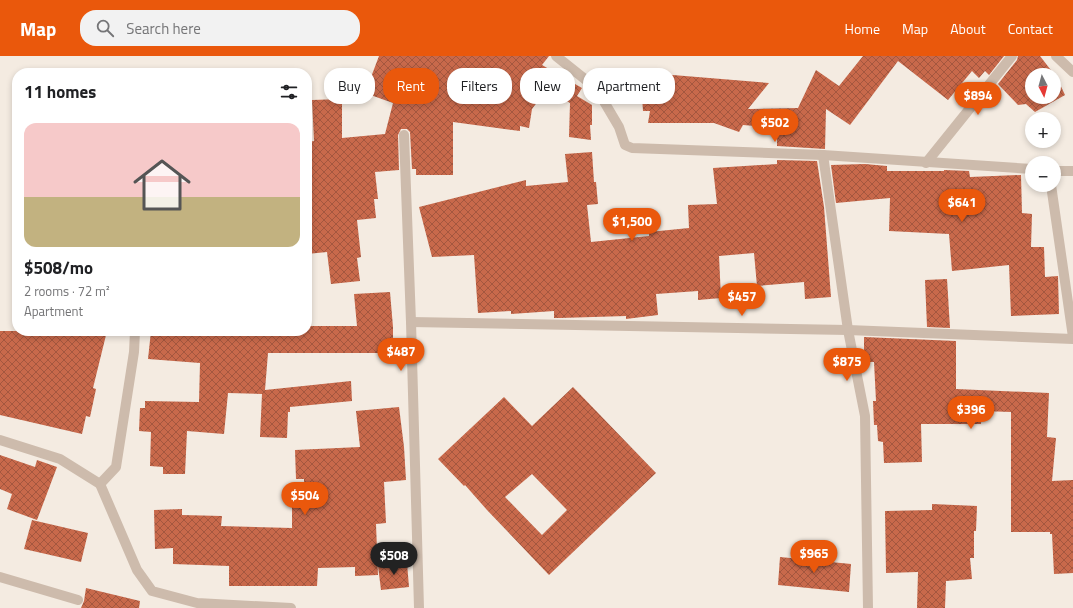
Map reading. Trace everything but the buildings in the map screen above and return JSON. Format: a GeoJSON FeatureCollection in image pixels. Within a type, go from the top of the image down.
{"type":"FeatureCollection","features":[{"type":"Feature","properties":{"kind":"street"},"geometry":{"type":"LineString","coordinates":[[556,56],[596,88],[619,127],[625,145],[632,148],[823,155],[1025,169]]}},
{"type":"Feature","properties":{"kind":"street"},"geometry":{"type":"LineString","coordinates":[[926,163],[1012,56]]}},
{"type":"Feature","properties":{"kind":"street"},"geometry":{"type":"LineString","coordinates":[[1056,56],[1073,72]]}},
{"type":"Feature","properties":{"kind":"street"},"geometry":{"type":"LineString","coordinates":[[404,135],[419,608]]}},
{"type":"Feature","properties":{"kind":"street"},"geometry":{"type":"LineString","coordinates":[[823,155],[848,330],[865,416],[868,608]]}},
{"type":"Feature","properties":{"kind":"street"},"geometry":{"type":"LineString","coordinates":[[1061,171],[1073,171]]}},
{"type":"Feature","properties":{"kind":"street"},"geometry":{"type":"LineString","coordinates":[[411,322],[848,330],[1073,338],[1052,192]]}},
{"type":"Feature","properties":{"kind":"street"},"geometry":{"type":"LineString","coordinates":[[100,484],[116,467],[134,352],[134,336]]}},
{"type":"Feature","properties":{"kind":"street"},"geometry":{"type":"LineString","coordinates":[[0,440],[60,459],[100,484],[137,570],[152,591],[196,605],[291,608]]}},
{"type":"Feature","properties":{"kind":"street"},"geometry":{"type":"LineString","coordinates":[[0,577],[78,600]]}}]}
